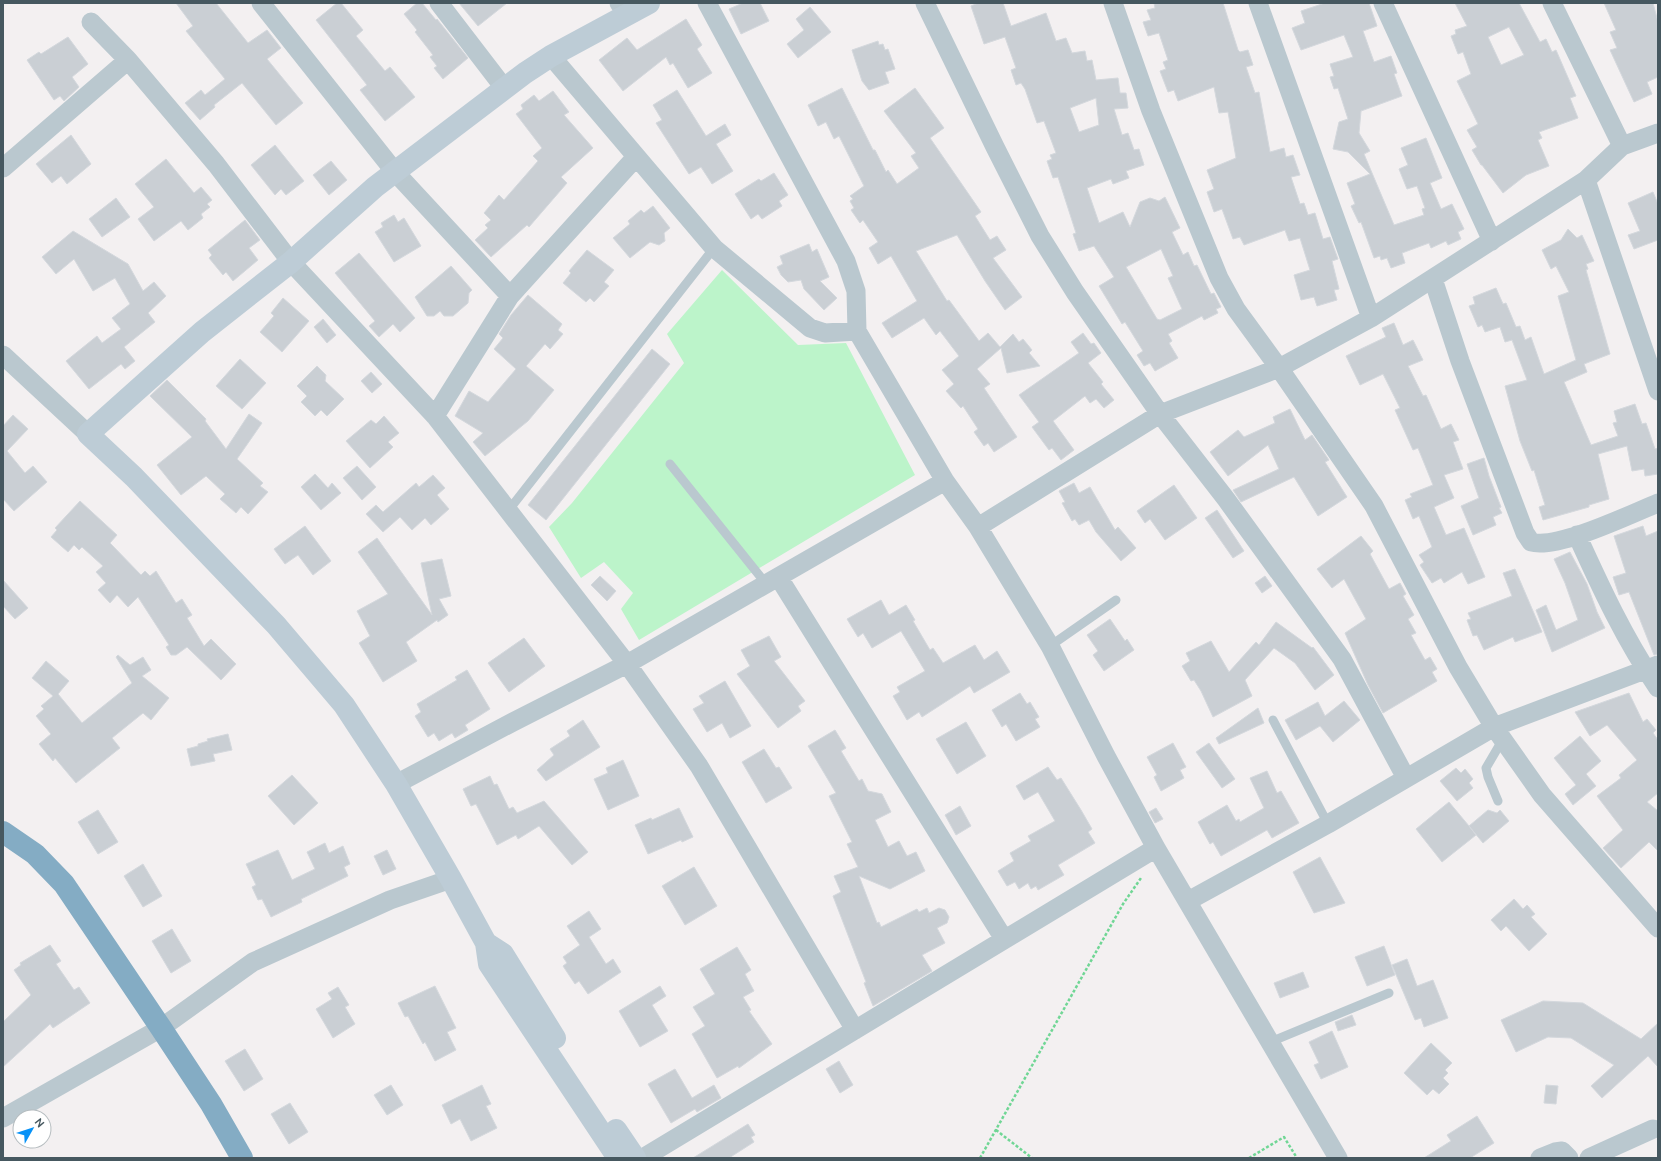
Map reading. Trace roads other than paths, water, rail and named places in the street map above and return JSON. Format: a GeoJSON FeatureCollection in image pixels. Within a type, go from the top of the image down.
{"type":"FeatureCollection","features":[{"type":"Feature","properties":{"kind":"highway"},"geometry":{"type":"LineString","coordinates":[[3,832],[35,854],[64,884],[211,1104],[242,1158]]}},
{"type":"Feature","properties":{"kind":"street"},"geometry":{"type":"LineString","coordinates":[[261,3],[395,172],[510,296]]}},
{"type":"Feature","properties":{"kind":"street"},"geometry":{"type":"LineString","coordinates":[[440,3],[505,89]]}},
{"type":"Feature","properties":{"kind":"street"},"geometry":{"type":"LineString","coordinates":[[88,434],[202,332],[291,262],[375,187],[525,73],[623,9],[649,3]]}},
{"type":"Feature","properties":{"kind":"street"},"geometry":{"type":"LineString","coordinates":[[707,3],[846,261],[856,291],[857,331],[944,481],[978,527],[1050,646],[1106,756],[1156,848],[1338,1158]]}},
{"type":"Feature","properties":{"kind":"street"},"geometry":{"type":"LineString","coordinates":[[925,3],[1040,236],[1075,292],[1160,414],[1226,499],[1342,659],[1406,778]]}},
{"type":"Feature","properties":{"kind":"street"},"geometry":{"type":"LineString","coordinates":[[1113,3],[1151,111],[1219,278],[1236,309],[1279,368],[1374,506],[1458,667],[1498,733],[1542,795],[1658,928]]}},
{"type":"Feature","properties":{"kind":"street"},"geometry":{"type":"LineString","coordinates":[[1258,3],[1371,318]]}},
{"type":"Feature","properties":{"kind":"street"},"geometry":{"type":"LineString","coordinates":[[1383,3],[1492,241]]}},
{"type":"Feature","properties":{"kind":"street"},"geometry":{"type":"LineString","coordinates":[[1552,3],[1622,146]]}},
{"type":"Feature","properties":{"kind":"street"},"geometry":{"type":"LineString","coordinates":[[91,22],[128,60],[216,164],[291,262],[434,416],[627,664],[699,766],[855,1030]]}},
{"type":"Feature","properties":{"kind":"street"},"geometry":{"type":"LineString","coordinates":[[551,56],[714,248],[810,328],[824,333],[857,331]]}},
{"type":"Feature","properties":{"kind":"street"},"geometry":{"type":"LineString","coordinates":[[3,168],[128,60]]}},
{"type":"Feature","properties":{"kind":"street"},"geometry":{"type":"LineString","coordinates":[[978,527],[1160,414],[1279,368],[1371,318],[1586,180],[1622,146],[1658,133]]}},
{"type":"Feature","properties":{"kind":"street"},"geometry":{"type":"LineString","coordinates":[[434,416],[510,296],[636,156]]}},
{"type":"Feature","properties":{"kind":"street"},"geometry":{"type":"LineString","coordinates":[[1586,180],[1658,391]]}},
{"type":"Feature","properties":{"kind":"street"},"geometry":{"type":"LineString","coordinates":[[1433,279],[1460,361],[1525,533],[1531,542],[1539,545],[1577,535],[1658,502]]}},
{"type":"Feature","properties":{"kind":"street"},"geometry":{"type":"LineString","coordinates":[[3,355],[134,477],[276,625],[344,705],[396,784],[451,879],[486,942],[489,964],[539,1027],[593,1109],[618,1158]]}},
{"type":"Feature","properties":{"kind":"street"},"geometry":{"type":"LineString","coordinates":[[396,784],[627,664],[944,481]]}},
{"type":"Feature","properties":{"kind":"street"},"geometry":{"type":"LineString","coordinates":[[1577,535],[1609,605],[1652,667],[1658,688]]}},
{"type":"Feature","properties":{"kind":"street"},"geometry":{"type":"LineString","coordinates":[[773,581],[1004,939]]}},
{"type":"Feature","properties":{"kind":"street"},"geometry":{"type":"LineString","coordinates":[[1188,901],[1328,824],[1406,778],[1498,733],[1652,667]]}},
{"type":"Feature","properties":{"kind":"street"},"geometry":{"type":"LineString","coordinates":[[643,1158],[1156,848]]}},
{"type":"Feature","properties":{"kind":"street"},"geometry":{"type":"LineString","coordinates":[[3,1118],[161,1028],[253,962],[390,900],[451,879]]}},
{"type":"Feature","properties":{"kind":"street"},"geometry":{"type":"LineString","coordinates":[[593,1109],[635,1158]]}},
{"type":"Feature","properties":{"kind":"street"},"geometry":{"type":"LineString","coordinates":[[1590,1158],[1654,1129]]}},
{"type":"Feature","properties":{"kind":"street"},"geometry":{"type":"LineString","coordinates":[[1540,1158],[1562,1151],[1569,1158]]}},
{"type":"Feature","properties":{"kind":"lane"},"geometry":{"type":"LineString","coordinates":[[508,510],[714,248]]}},
{"type":"Feature","properties":{"kind":"lane"},"geometry":{"type":"LineString","coordinates":[[670,464],[773,581]]}},
{"type":"Feature","properties":{"kind":"lane"},"geometry":{"type":"LineString","coordinates":[[1050,646],[1116,600]]}},
{"type":"Feature","properties":{"kind":"lane"},"geometry":{"type":"LineString","coordinates":[[1273,720],[1328,824]]}},
{"type":"Feature","properties":{"kind":"lane"},"geometry":{"type":"LineString","coordinates":[[1498,733],[1486,768],[1498,801]]}},
{"type":"Feature","properties":{"kind":"lane"},"geometry":{"type":"LineString","coordinates":[[1270,1042],[1389,993]]}}]}
